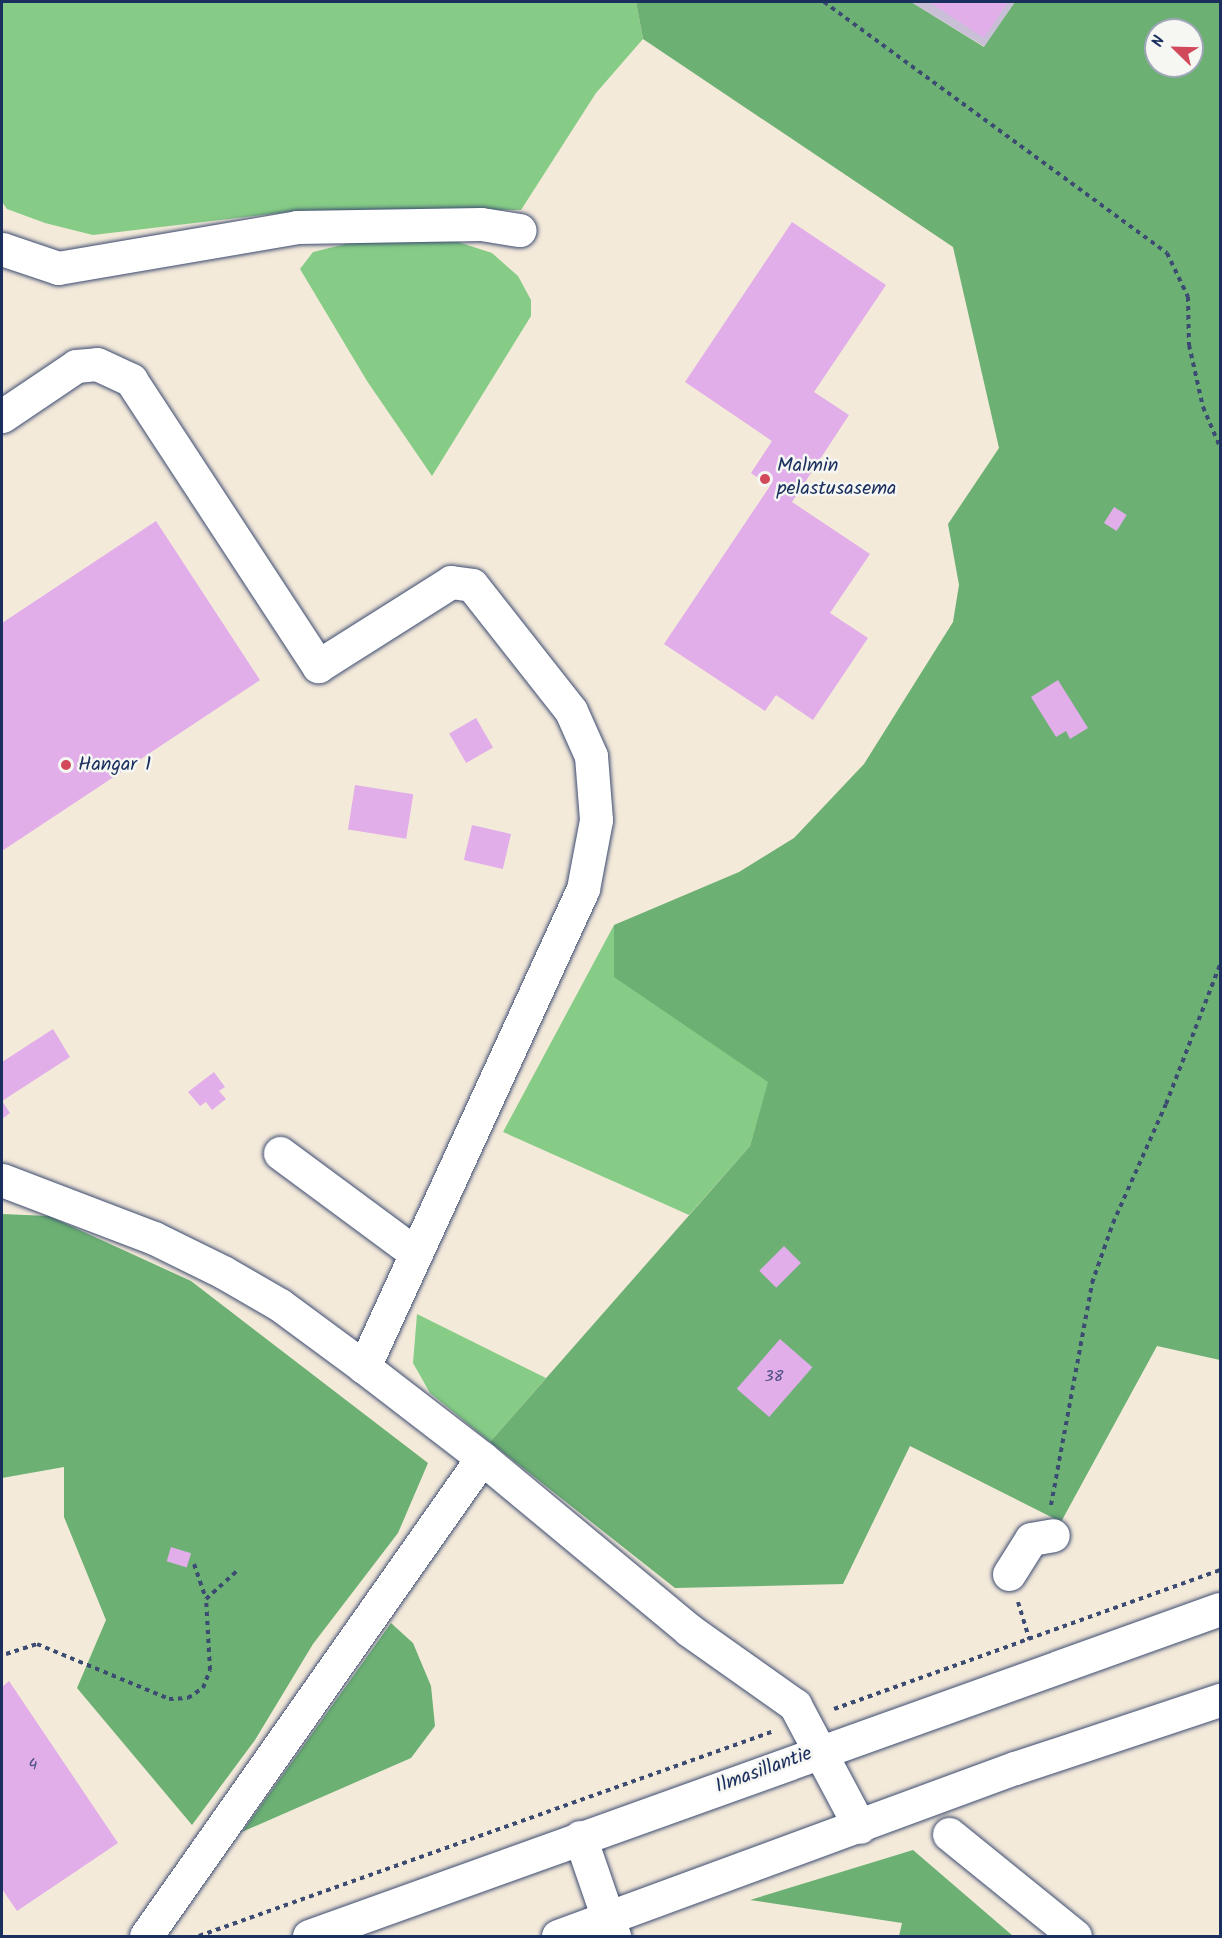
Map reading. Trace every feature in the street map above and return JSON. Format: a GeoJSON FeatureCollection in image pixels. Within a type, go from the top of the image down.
{"type":"FeatureCollection","features":[{"type":"Feature","properties":{"kind":"main road"},"geometry":{"type":"LineString","coordinates":[[2,249],[58,268],[297,227],[480,224],[520,230]]}},
{"type":"Feature","properties":{"kind":"main road"},"geometry":{"type":"LineString","coordinates":[[2,416],[76,366],[98,364],[131,380],[318,666],[451,582],[472,585],[571,711],[591,756],[596,820],[582,889],[364,1368]]}},
{"type":"Feature","properties":{"kind":"main road"},"geometry":{"type":"LineString","coordinates":[[280,1153],[415,1253]]}},
{"type":"Feature","properties":{"kind":"main road"},"geometry":{"type":"LineString","coordinates":[[2,1180],[154,1238],[223,1272],[280,1305],[364,1368],[482,1458],[689,1630],[795,1704],[806,1719],[860,1827]]}},
{"type":"Feature","properties":{"kind":"main road"},"geometry":{"type":"LineString","coordinates":[[146,1936],[482,1458]]}},
{"type":"Feature","properties":{"kind":"main road"},"geometry":{"type":"LineString","coordinates":[[1010,1574],[1031,1539],[1053,1536]]}},
{"type":"Feature","properties":{"kind":"main road","name":"Ilmasillantie"},"geometry":{"type":"LineString","coordinates":[[309,1936],[821,1750],[1221,1609]]}},
{"type":"Feature","properties":{"kind":"main road"},"geometry":{"type":"LineString","coordinates":[[558,1936],[611,1928],[860,1827],[1015,1768],[1221,1700]]}},
{"type":"Feature","properties":{"kind":"main road"},"geometry":{"type":"LineString","coordinates":[[949,1834],[1075,1936]]}},
{"type":"Feature","properties":{"kind":"main road"},"geometry":{"type":"LineString","coordinates":[[580,1838],[611,1928]]}},
{"type":"Feature","properties":{"kind":"path"},"geometry":{"type":"LineString","coordinates":[[824,2],[1167,253],[1188,297],[1189,345],[1203,406],[1221,447]]}},
{"type":"Feature","properties":{"kind":"path"},"geometry":{"type":"LineString","coordinates":[[1055,1499],[1092,1283],[1113,1223],[1166,1104],[1221,965]]}},
{"type":"Feature","properties":{"kind":"path"},"geometry":{"type":"LineString","coordinates":[[6,1654],[37,1644],[169,1699],[188,1698],[203,1688],[210,1670],[206,1599],[194,1564]]}},
{"type":"Feature","properties":{"kind":"path"},"geometry":{"type":"LineString","coordinates":[[206,1599],[238,1570]]}},
{"type":"Feature","properties":{"kind":"path"},"geometry":{"type":"LineString","coordinates":[[199,1936],[1221,1570]]}},
{"type":"Feature","properties":{"kind":"shaded area"},"geometry":{"type":"Polygon","coordinates":[[[911,2],[1015,2],[985,47],[911,2]]]}},
{"type":"Feature","properties":{"kind":"green space"},"geometry":{"type":"Polygon","coordinates":[[[2,2],[636,2],[643,39],[596,93],[521,210],[296,211],[93,235],[45,223],[7,209],[2,202],[2,2]]]}},
{"type":"Feature","properties":{"kind":"green space"},"geometry":{"type":"Polygon","coordinates":[[[636,2],[911,2],[984,47],[1015,2],[1220,2],[1220,1360],[1157,1346],[1061,1522],[910,1446],[843,1584],[675,1588],[490,1442],[750,1146],[768,1082],[614,977],[614,925],[739,872],[794,838],[864,764],[953,622],[959,585],[948,524],[999,448],[953,247],[643,39],[636,2]]]}},
{"type":"Feature","properties":{"kind":"green space"},"geometry":{"type":"Polygon","coordinates":[[[424,238],[458,242],[492,253],[518,276],[531,300],[531,316],[432,476],[367,381],[300,269],[313,252],[358,241],[424,238]]]}},
{"type":"Feature","properties":{"kind":"green space"},"geometry":{"type":"Polygon","coordinates":[[[614,925],[615,977],[769,1081],[750,1146],[689,1215],[503,1132],[614,925]]]}},
{"type":"Feature","properties":{"kind":"green space"},"geometry":{"type":"Polygon","coordinates":[[[2,1214],[49,1216],[191,1281],[428,1463],[398,1533],[313,1644],[255,1740],[192,1825],[77,1688],[106,1620],[64,1517],[64,1467],[2,1478],[2,1214]]]}},
{"type":"Feature","properties":{"kind":"green space"},"geometry":{"type":"Polygon","coordinates":[[[417,1314],[546,1378],[490,1442],[430,1393],[413,1363],[417,1314]]]}},
{"type":"Feature","properties":{"kind":"green space"},"geometry":{"type":"Polygon","coordinates":[[[391,1623],[413,1643],[431,1686],[435,1726],[411,1758],[242,1832],[391,1623]]]}},
{"type":"Feature","properties":{"kind":"green space"},"geometry":{"type":"Polygon","coordinates":[[[913,1850],[1013,1936],[899,1936],[902,1923],[750,1900],[913,1850]]]}},
{"type":"Feature","properties":{"kind":"building"},"geometry":{"type":"Polygon","coordinates":[[[929,2],[1008,2],[984,38],[929,2]]]}},
{"type":"Feature","properties":{"kind":"building"},"geometry":{"type":"Polygon","coordinates":[[[792,222],[886,285],[814,392],[849,415],[792,502],[870,554],[830,613],[868,638],[813,720],[776,695],[765,711],[664,644],[770,486],[751,473],[772,441],[685,382],[792,222]]]}},
{"type":"Feature","properties":{"kind":"building"},"geometry":{"type":"Polygon","coordinates":[[[1114,507],[1127,515],[1117,531],[1104,523],[1114,507]]]}},
{"type":"Feature","properties":{"kind":"building","name":"Hangar 1"},"geometry":{"type":"Polygon","coordinates":[[[156,521],[260,680],[2,851],[2,623],[156,521]]]}},
{"type":"Feature","properties":{"kind":"building"},"geometry":{"type":"Polygon","coordinates":[[[1058,680],[1088,728],[1070,739],[1066,731],[1056,737],[1031,697],[1058,680]]]}},
{"type":"Feature","properties":{"kind":"building"},"geometry":{"type":"Polygon","coordinates":[[[476,718],[493,747],[466,763],[449,734],[476,718]]]}},
{"type":"Feature","properties":{"kind":"building"},"geometry":{"type":"Polygon","coordinates":[[[355,785],[413,794],[406,839],[348,829],[355,785]]]}},
{"type":"Feature","properties":{"kind":"building"},"geometry":{"type":"Polygon","coordinates":[[[472,825],[511,834],[503,869],[464,860],[472,825]]]}},
{"type":"Feature","properties":{"kind":"building"},"geometry":{"type":"Polygon","coordinates":[[[53,1029],[70,1057],[2,1101],[2,1062],[53,1029]]]}},
{"type":"Feature","properties":{"kind":"building"},"geometry":{"type":"Polygon","coordinates":[[[214,1072],[225,1087],[219,1091],[226,1099],[212,1110],[206,1102],[200,1106],[188,1092],[214,1072]]]}},
{"type":"Feature","properties":{"kind":"building"},"geometry":{"type":"Polygon","coordinates":[[[2,1101],[10,1113],[2,1119],[2,1101]]]}},
{"type":"Feature","properties":{"kind":"building"},"geometry":{"type":"Polygon","coordinates":[[[784,1246],[801,1263],[776,1288],[759,1271],[784,1246]]]}},
{"type":"Feature","properties":{"kind":"building"},"geometry":{"type":"Polygon","coordinates":[[[780,1339],[812,1367],[769,1417],[737,1389],[780,1339]]]}},
{"type":"Feature","properties":{"kind":"building"},"geometry":{"type":"Polygon","coordinates":[[[171,1547],[191,1553],[187,1567],[167,1561],[171,1547]]]}},
{"type":"Feature","properties":{"kind":"building"},"geometry":{"type":"Polygon","coordinates":[[[9,1681],[118,1843],[17,1911],[2,1889],[2,1687],[9,1681]]]}},
{"type":"Feature","properties":{"kind":"place","name":"Malmin pelastusasema"},"geometry":{"type":"Point","coordinates":[765,479]}},
{"type":"Feature","properties":{"kind":"place","name":"Hangar 1"},"geometry":{"type":"Point","coordinates":[66,765]}}]}
